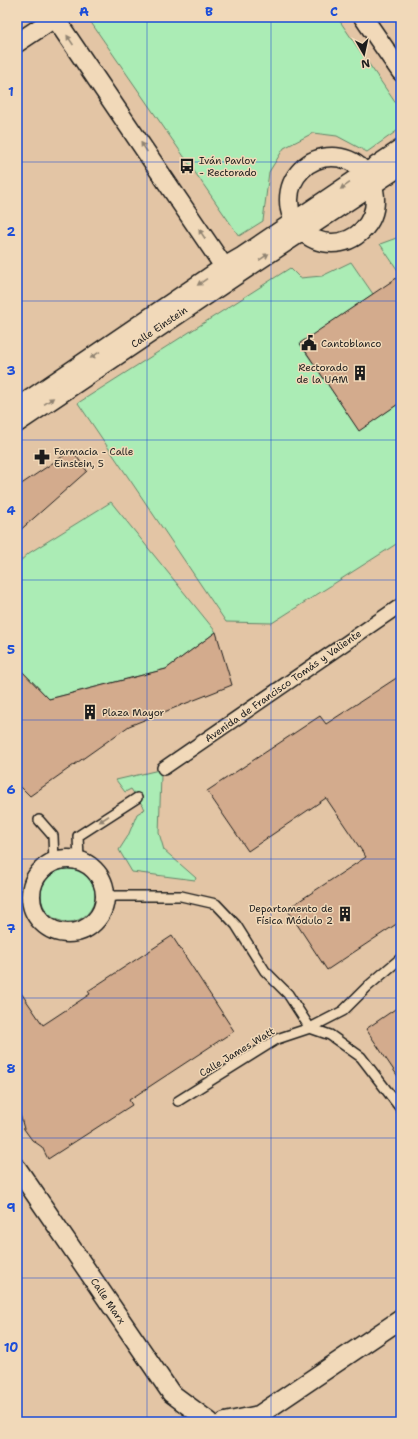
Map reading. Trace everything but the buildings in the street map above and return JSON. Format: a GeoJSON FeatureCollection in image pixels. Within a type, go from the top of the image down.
{"type":"FeatureCollection","features":[{"type":"Feature","properties":{"kind":"street"},"geometry":{"type":"LineString","coordinates":[[17,43],[56,17],[228,272]]}},
{"type":"Feature","properties":{"kind":"street"},"geometry":{"type":"LineString","coordinates":[[364,17],[401,72]]}},
{"type":"Feature","properties":{"kind":"street","name":"Calle Einstein"},"geometry":{"type":"LineString","coordinates":[[17,423],[228,272],[243,256],[298,226],[369,179],[401,149]]}},
{"type":"Feature","properties":{"kind":"street"},"geometry":{"type":"LineString","coordinates":[[332,157],[344,158],[356,164],[369,179],[375,198],[374,210],[369,222],[361,232],[355,236],[338,242],[325,242],[313,238],[298,226],[290,209],[289,196],[292,184],[298,173],[308,164],[319,159],[332,157]]}},
{"type":"Feature","properties":{"kind":"street","name":"Calle Einstein"},"geometry":{"type":"LineString","coordinates":[[369,179],[401,166]]}},
{"type":"Feature","properties":{"kind":"street","name":"Calle Einstein"},"geometry":{"type":"LineString","coordinates":[[17,408],[228,272]]}},
{"type":"Feature","properties":{"kind":"street","name":"Avenida de Francisco Tomás y Valiente"},"geometry":{"type":"LineString","coordinates":[[164,768],[401,605]]}},
{"type":"Feature","properties":{"kind":"street"},"geometry":{"type":"LineString","coordinates":[[67,858],[79,860],[90,865],[99,874],[105,885],[106,897],[104,909],[97,920],[88,928],[76,932],[64,933],[52,929],[42,922],[24,903],[36,877],[44,867],[54,861],[67,858]]}},
{"type":"Feature","properties":{"kind":"street","name":"Calle Marx"},"geometry":{"type":"LineString","coordinates":[[17,1168],[171,1393],[210,1422]]}},
{"type":"Feature","properties":{"kind":"street"},"geometry":{"type":"LineString","coordinates":[[225,1422],[259,1415],[401,1319]]}},
{"type":"Feature","properties":{"kind":"lane"},"geometry":{"type":"LineString","coordinates":[[79,860],[78,836],[137,798]]}},
{"type":"Feature","properties":{"kind":"lane"},"geometry":{"type":"LineString","coordinates":[[39,820],[53,836],[54,861]]}},
{"type":"Feature","properties":{"kind":"lane"},"geometry":{"type":"LineString","coordinates":[[106,897],[181,896],[216,904],[236,925],[265,970],[288,994],[310,1028],[330,1035],[361,1057],[401,1109]]}},
{"type":"Feature","properties":{"kind":"lane","name":"Calle James Watt"},"geometry":{"type":"LineString","coordinates":[[178,1101],[277,1039],[310,1028],[343,1012],[367,987],[401,958]]}},
{"type":"Feature","properties":{"kind":"shaded area"},"geometry":{"type":"Polygon","coordinates":[[[17,17],[401,17],[401,1422],[17,1422],[17,17]]]}},
{"type":"Feature","properties":{"kind":"green space"},"geometry":{"type":"Polygon","coordinates":[[[96,17],[337,17],[401,111],[401,128],[367,152],[337,136],[313,133],[284,148],[269,172],[263,221],[239,236],[90,21],[96,17]]]}},
{"type":"Feature","properties":{"kind":"green space"},"geometry":{"type":"Polygon","coordinates":[[[401,235],[401,275],[380,244],[401,235]]]}},
{"type":"Feature","properties":{"kind":"green space"},"geometry":{"type":"Polygon","coordinates":[[[351,262],[373,294],[300,344],[359,430],[401,402],[401,541],[272,623],[226,622],[78,403],[290,268],[300,278],[322,276],[351,262]]]}},
{"type":"Feature","properties":{"kind":"green space"},"geometry":{"type":"Polygon","coordinates":[[[111,502],[216,632],[166,669],[49,699],[17,666],[17,564],[29,553],[111,502]]]}},
{"type":"Feature","properties":{"kind":"green space"},"geometry":{"type":"Polygon","coordinates":[[[159,770],[161,776],[159,833],[164,850],[196,878],[195,880],[132,872],[119,850],[128,836],[137,814],[145,809],[131,789],[125,792],[116,780],[159,770]]]}},
{"type":"Feature","properties":{"kind":"green space"},"geometry":{"type":"Polygon","coordinates":[[[63,868],[73,868],[83,872],[91,880],[95,890],[95,900],[91,910],[83,918],[73,922],[63,922],[53,918],[45,910],[41,900],[41,890],[45,880],[53,872],[63,868]]]}},
{"type":"Feature","properties":{"kind":"place","name":"Iván Pavlov - Rectorado"},"geometry":{"type":"Point","coordinates":[187,166]}},
{"type":"Feature","properties":{"kind":"place","name":"Cantoblanco"},"geometry":{"type":"Point","coordinates":[309,343]}},
{"type":"Feature","properties":{"kind":"place","name":"Rectorado de la UAM"},"geometry":{"type":"Point","coordinates":[360,373]}},
{"type":"Feature","properties":{"kind":"place","name":"Farmacia - Calle Einstein, 5"},"geometry":{"type":"Point","coordinates":[42,457]}},
{"type":"Feature","properties":{"kind":"place","name":"Plaza Mayor"},"geometry":{"type":"Point","coordinates":[90,712]}},
{"type":"Feature","properties":{"kind":"place","name":"Departamento de Física Módulo 2"},"geometry":{"type":"Point","coordinates":[345,914]}}]}
